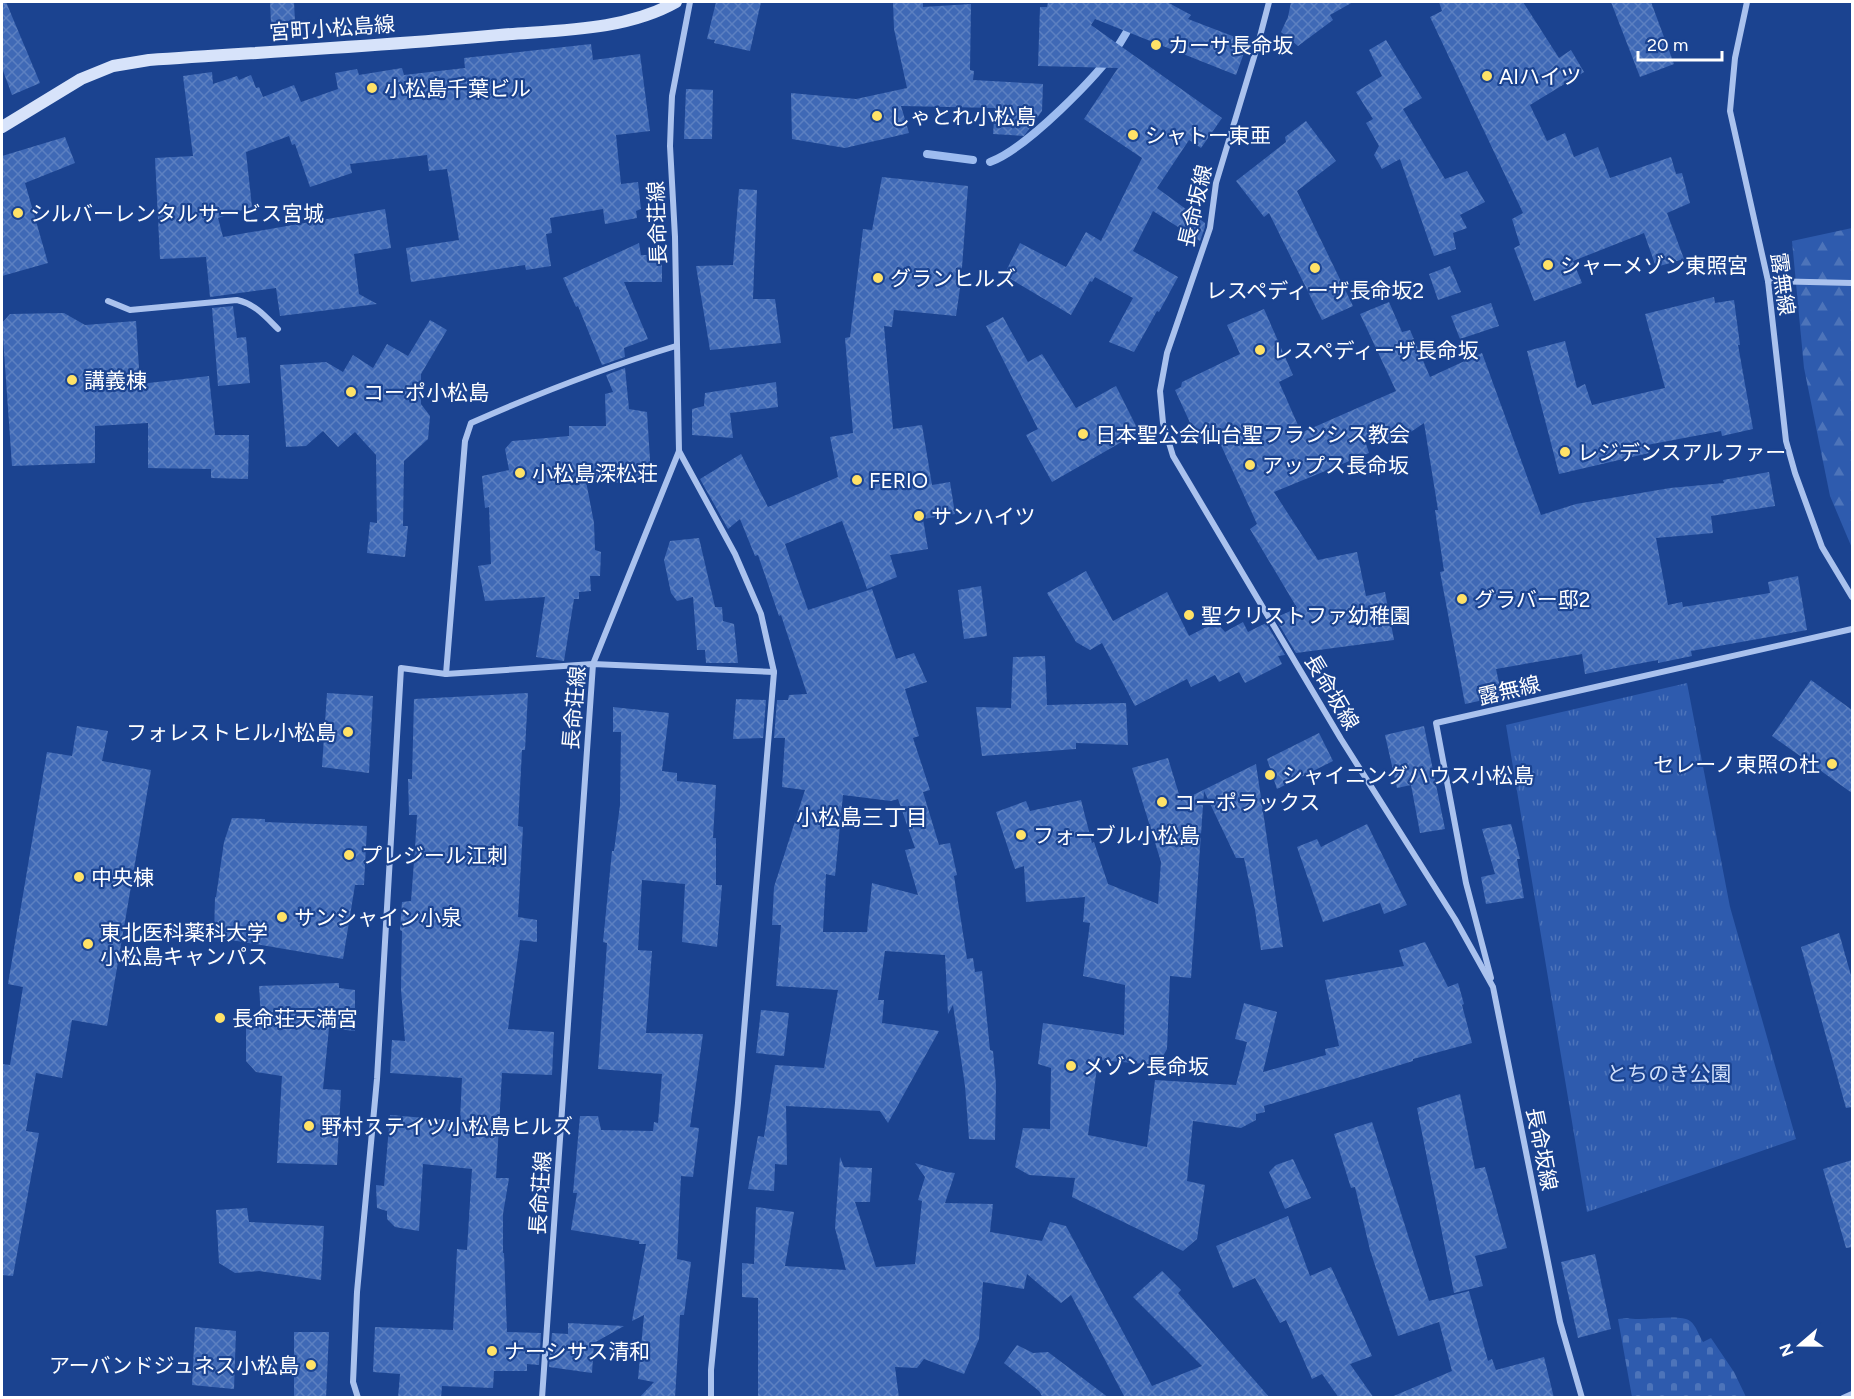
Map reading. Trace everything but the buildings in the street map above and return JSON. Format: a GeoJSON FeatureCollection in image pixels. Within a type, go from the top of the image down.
{"type":"FeatureCollection","features":[{"type":"Feature","properties":{"kind":"street","name":"宮町小松島線"},"geometry":{"type":"LineString","coordinates":[[2,127],[81,79],[113,66],[137,62],[580,28],[646,16],[676,2]]}},
{"type":"Feature","properties":{"kind":"street","name":"長命荘線"},"geometry":{"type":"LineString","coordinates":[[542,1398],[593,664],[679,451],[670,118],[690,2]]}},
{"type":"Feature","properties":{"kind":"street","name":"長命坂線"},"geometry":{"type":"LineString","coordinates":[[1269,2],[1216,183],[1210,228],[1167,353],[1160,391],[1163,423],[1173,456],[1341,739],[1455,919],[1493,987],[1560,1322],[1582,1398]]}},
{"type":"Feature","properties":{"kind":"street","name":"露無線"},"geometry":{"type":"LineString","coordinates":[[1747,2],[1735,58],[1730,111],[1768,281],[1786,441],[1822,547],[1852,597]]}},
{"type":"Feature","properties":{"kind":"street"},"geometry":{"type":"LineString","coordinates":[[1768,281],[1852,283]]}},
{"type":"Feature","properties":{"kind":"street"},"geometry":{"type":"LineString","coordinates":[[108,301],[130,310],[237,300],[256,307],[278,329]]}},
{"type":"Feature","properties":{"kind":"street"},"geometry":{"type":"LineString","coordinates":[[446,674],[465,441],[471,423],[538,393],[607,367],[676,346]]}},
{"type":"Feature","properties":{"kind":"street"},"geometry":{"type":"LineString","coordinates":[[679,451],[735,554],[761,614],[774,672],[739,1091],[711,1370],[711,1398]]}},
{"type":"Feature","properties":{"kind":"street","name":"露無線"},"geometry":{"type":"LineString","coordinates":[[1493,987],[1466,883],[1436,723],[1852,629]]}},
{"type":"Feature","properties":{"kind":"street"},"geometry":{"type":"LineString","coordinates":[[358,1398],[353,1382],[357,1292],[377,1079],[401,668],[446,674],[593,664],[774,672]]}},
{"type":"Feature","properties":{"kind":"street"},"geometry":{"type":"LineString","coordinates":[[1843,1398],[1852,1394]]}},
{"type":"Feature","properties":{"kind":"green space"},"geometry":{"type":"Polygon","coordinates":[[[1852,228],[1852,548],[1830,496],[1804,368],[1792,241],[1852,228]]]}},
{"type":"Feature","properties":{"kind":"green space","name":"とちのき公園"},"geometry":{"type":"Polygon","coordinates":[[[1687,683],[1730,907],[1796,1139],[1587,1212],[1506,725],[1687,683]]]}},
{"type":"Feature","properties":{"kind":"green space"},"geometry":{"type":"Polygon","coordinates":[[[1678,1318],[1690,1321],[1703,1342],[1711,1338],[1734,1372],[1746,1397],[1632,1397],[1618,1319],[1678,1318]]]}},
{"type":"Feature","properties":{"kind":"waterway"},"geometry":{"type":"LineString","coordinates":[[990,162],[1022,143],[1079,92],[1110,57],[1131,23]]}},
{"type":"Feature","properties":{"kind":"waterway"},"geometry":{"type":"LineString","coordinates":[[927,154],[973,160]]}},
{"type":"Feature","properties":{"kind":"place","name":"カーサ長命坂"},"geometry":{"type":"Point","coordinates":[1156,45]}},
{"type":"Feature","properties":{"kind":"place","name":"AIハイツ"},"geometry":{"type":"Point","coordinates":[1487,76]}},
{"type":"Feature","properties":{"kind":"place","name":"小松島千葉ビル"},"geometry":{"type":"Point","coordinates":[372,88]}},
{"type":"Feature","properties":{"kind":"place","name":"しゃとれ小松島"},"geometry":{"type":"Point","coordinates":[877,116]}},
{"type":"Feature","properties":{"kind":"place","name":"シャトー東亜"},"geometry":{"type":"Point","coordinates":[1133,135]}},
{"type":"Feature","properties":{"kind":"place","name":"シルバーレンタルサービス宮城"},"geometry":{"type":"Point","coordinates":[18,213]}},
{"type":"Feature","properties":{"kind":"place","name":"シャーメゾン東照宮"},"geometry":{"type":"Point","coordinates":[1548,265]}},
{"type":"Feature","properties":{"kind":"place","name":"レスペディーザ長命坂2"},"geometry":{"type":"Point","coordinates":[1315,268]}},
{"type":"Feature","properties":{"kind":"place","name":"グランヒルズ"},"geometry":{"type":"Point","coordinates":[878,278]}},
{"type":"Feature","properties":{"kind":"place","name":"レスペディーザ長命坂"},"geometry":{"type":"Point","coordinates":[1260,350]}},
{"type":"Feature","properties":{"kind":"place","name":"講義棟"},"geometry":{"type":"Point","coordinates":[72,380]}},
{"type":"Feature","properties":{"kind":"place","name":"コーポ小松島"},"geometry":{"type":"Point","coordinates":[351,392]}},
{"type":"Feature","properties":{"kind":"place","name":"日本聖公会仙台聖フランシス教会"},"geometry":{"type":"Point","coordinates":[1083,434]}},
{"type":"Feature","properties":{"kind":"place","name":"レジデンスアルファー"},"geometry":{"type":"Point","coordinates":[1565,452]}},
{"type":"Feature","properties":{"kind":"place","name":"アップス長命坂"},"geometry":{"type":"Point","coordinates":[1250,465]}},
{"type":"Feature","properties":{"kind":"place","name":"小松島深松荘"},"geometry":{"type":"Point","coordinates":[520,473]}},
{"type":"Feature","properties":{"kind":"place","name":"FERIO"},"geometry":{"type":"Point","coordinates":[857,480]}},
{"type":"Feature","properties":{"kind":"place","name":"サンハイツ"},"geometry":{"type":"Point","coordinates":[919,516]}},
{"type":"Feature","properties":{"kind":"place","name":"グラバー邸2"},"geometry":{"type":"Point","coordinates":[1462,599]}},
{"type":"Feature","properties":{"kind":"place","name":"聖クリストファ幼稚園"},"geometry":{"type":"Point","coordinates":[1189,615]}},
{"type":"Feature","properties":{"kind":"place","name":"フォレストヒル小松島"},"geometry":{"type":"Point","coordinates":[348,732]}},
{"type":"Feature","properties":{"kind":"place","name":"セレーノ東照の杜"},"geometry":{"type":"Point","coordinates":[1832,764]}},
{"type":"Feature","properties":{"kind":"place","name":"シャイニングハウス小松島"},"geometry":{"type":"Point","coordinates":[1270,775]}},
{"type":"Feature","properties":{"kind":"place","name":"コーポラックス"},"geometry":{"type":"Point","coordinates":[1162,802]}},
{"type":"Feature","properties":{"kind":"place","name":"フォーブル小松島"},"geometry":{"type":"Point","coordinates":[1021,835]}},
{"type":"Feature","properties":{"kind":"place","name":"プレジール江刺"},"geometry":{"type":"Point","coordinates":[349,855]}},
{"type":"Feature","properties":{"kind":"place","name":"中央棟"},"geometry":{"type":"Point","coordinates":[79,877]}},
{"type":"Feature","properties":{"kind":"place","name":"サンシャイン小泉"},"geometry":{"type":"Point","coordinates":[282,917]}},
{"type":"Feature","properties":{"kind":"place","name":"東北医科薬科大学 小松島キャンパス"},"geometry":{"type":"Point","coordinates":[88,944]}},
{"type":"Feature","properties":{"kind":"place","name":"長命荘天満宮"},"geometry":{"type":"Point","coordinates":[220,1018]}},
{"type":"Feature","properties":{"kind":"place","name":"メゾン長命坂"},"geometry":{"type":"Point","coordinates":[1071,1066]}},
{"type":"Feature","properties":{"kind":"place","name":"野村ステイツ小松島ヒルズ"},"geometry":{"type":"Point","coordinates":[309,1126]}},
{"type":"Feature","properties":{"kind":"place","name":"ナーシサス清和"},"geometry":{"type":"Point","coordinates":[492,1351]}},
{"type":"Feature","properties":{"kind":"place","name":"アーバンドジュネス小松島"},"geometry":{"type":"Point","coordinates":[311,1365]}},
{"type":"Feature","properties":{"kind":"district","name":"小松島三丁目"},"geometry":{"type":"Point","coordinates":[862,817]}}]}
